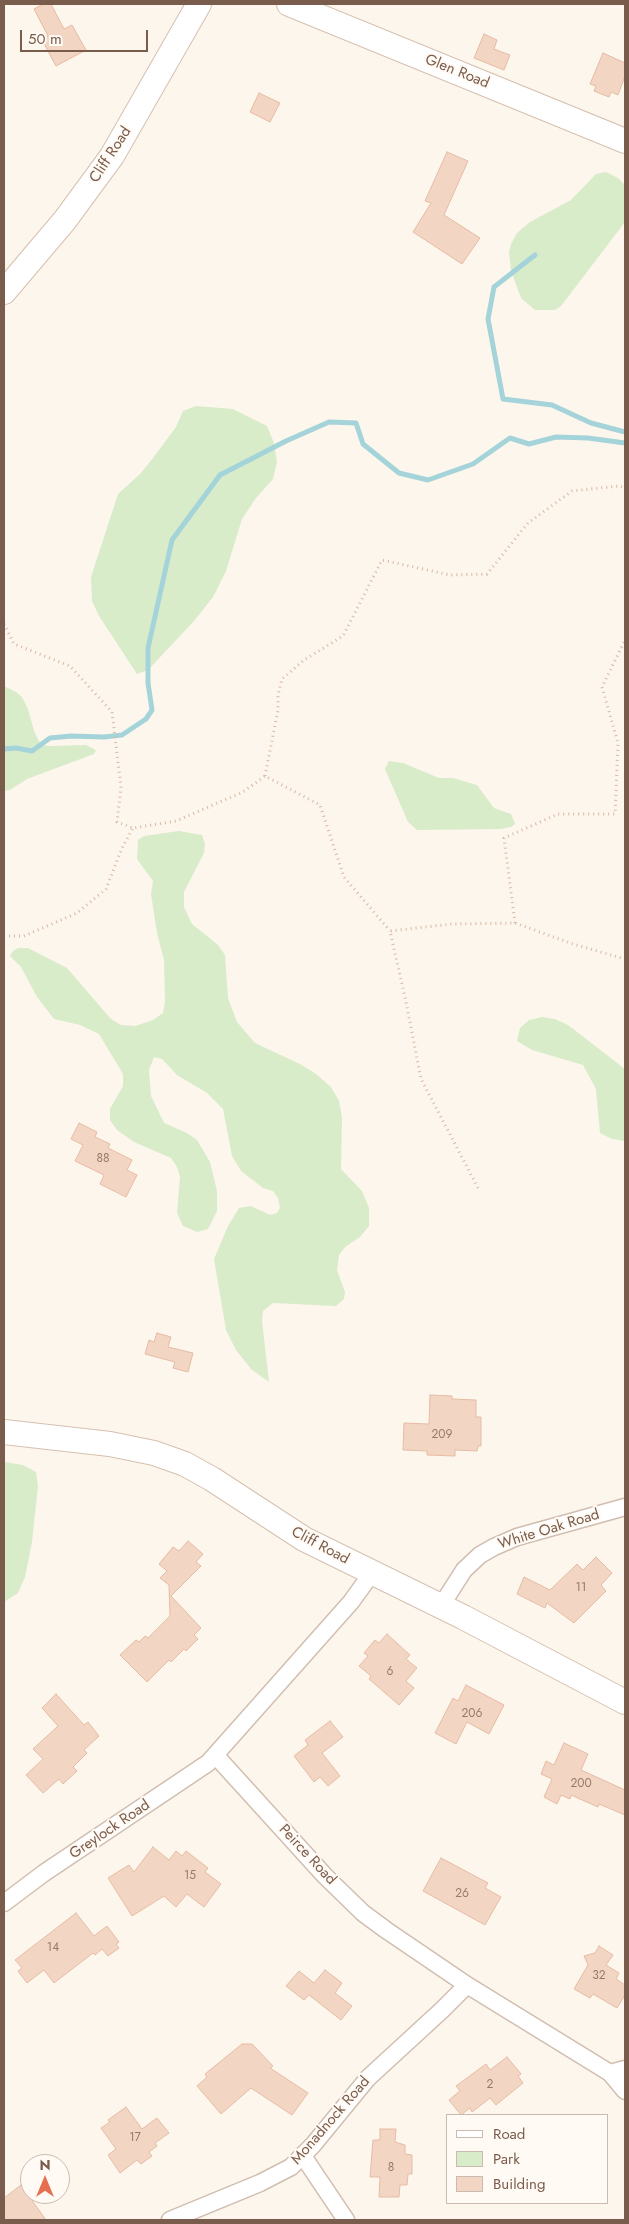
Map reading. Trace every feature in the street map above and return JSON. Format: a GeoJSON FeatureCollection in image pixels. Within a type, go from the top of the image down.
{"type":"FeatureCollection","features":[{"type":"Feature","properties":{"kind":"street","name":"Cliff Road"},"geometry":{"type":"LineString","coordinates":[[4,292],[65,220],[112,156],[199,4]]}},
{"type":"Feature","properties":{"kind":"street","name":"Glen Road"},"geometry":{"type":"LineString","coordinates":[[288,4],[625,141]]}},
{"type":"Feature","properties":{"kind":"street","name":"Cliff Road"},"geometry":{"type":"LineString","coordinates":[[4,1432],[110,1444],[174,1460],[212,1479],[291,1532],[372,1574],[441,1606],[625,1702]]}},
{"type":"Feature","properties":{"kind":"street","name":"White Oak Road"},"geometry":{"type":"LineString","coordinates":[[441,1606],[464,1570],[480,1555],[494,1547],[517,1537],[625,1507]]}},
{"type":"Feature","properties":{"kind":"street"},"geometry":{"type":"LineString","coordinates":[[216,1756],[260,1703],[351,1602],[372,1574]]}},
{"type":"Feature","properties":{"kind":"street","name":"Greylock Road"},"geometry":{"type":"LineString","coordinates":[[4,1903],[44,1873],[193,1774],[216,1756]]}},
{"type":"Feature","properties":{"kind":"street","name":"Peirce Road"},"geometry":{"type":"LineString","coordinates":[[216,1756],[354,1905],[386,1930],[466,1985],[617,2071],[625,2091]]}},
{"type":"Feature","properties":{"kind":"street","name":"Monadnock Road"},"geometry":{"type":"LineString","coordinates":[[170,2220],[270,2179],[291,2167],[303,2156],[368,2078],[442,2010],[466,1985]]}},
{"type":"Feature","properties":{"kind":"street"},"geometry":{"type":"LineString","coordinates":[[303,2156],[346,2220]]}},
{"type":"Feature","properties":{"kind":"path"},"geometry":{"type":"LineString","coordinates":[[4,624],[14,644],[70,666],[112,712],[121,787],[117,822],[133,828],[176,821],[243,792],[265,776],[282,679],[304,660],[343,636],[382,560],[450,576],[487,574],[528,523],[572,491],[619,486],[625,488]]}},
{"type":"Feature","properties":{"kind":"path"},"geometry":{"type":"LineString","coordinates":[[515,923],[504,838],[558,814],[615,814],[618,743],[602,687],[625,640]]}},
{"type":"Feature","properties":{"kind":"path"},"geometry":{"type":"LineString","coordinates":[[265,776],[320,805],[344,877],[390,931],[421,1079],[478,1188]]}},
{"type":"Feature","properties":{"kind":"path"},"geometry":{"type":"LineString","coordinates":[[4,936],[24,936],[78,913],[106,889],[122,848],[133,828]]}},
{"type":"Feature","properties":{"kind":"path"},"geometry":{"type":"LineString","coordinates":[[390,931],[452,924],[515,923],[572,944],[625,959]]}},
{"type":"Feature","properties":{"kind":"green space"},"geometry":{"type":"Polygon","coordinates":[[[606,172],[618,178],[625,185],[625,222],[561,306],[555,310],[535,310],[521,298],[511,271],[509,252],[511,244],[517,233],[530,222],[571,200],[596,174],[606,172]]]}},
{"type":"Feature","properties":{"kind":"green space"},"geometry":{"type":"Polygon","coordinates":[[[196,406],[233,409],[267,426],[274,443],[277,462],[273,479],[256,498],[242,519],[226,571],[213,597],[194,621],[148,670],[137,674],[99,616],[92,601],[91,577],[118,494],[141,473],[153,458],[176,427],[183,411],[196,406]]]}},
{"type":"Feature","properties":{"kind":"green space"},"geometry":{"type":"Polygon","coordinates":[[[4,686],[22,697],[41,745],[86,745],[96,750],[94,754],[27,779],[10,790],[4,791],[4,686]]]}},
{"type":"Feature","properties":{"kind":"green space"},"geometry":{"type":"Polygon","coordinates":[[[389,761],[403,763],[439,778],[453,778],[477,785],[494,808],[511,814],[515,824],[501,829],[417,830],[408,822],[385,769],[389,761]]]}},
{"type":"Feature","properties":{"kind":"green space"},"geometry":{"type":"Polygon","coordinates":[[[179,831],[202,835],[205,844],[204,853],[184,892],[184,907],[192,924],[218,945],[225,955],[228,998],[237,1022],[255,1043],[300,1064],[316,1074],[331,1087],[339,1101],[342,1117],[341,1169],[362,1191],[369,1208],[369,1226],[360,1237],[345,1247],[339,1255],[337,1270],[345,1292],[344,1299],[336,1306],[273,1303],[263,1311],[262,1321],[269,1382],[251,1369],[236,1350],[226,1330],[214,1259],[228,1226],[239,1208],[251,1206],[270,1215],[277,1213],[280,1208],[278,1198],[273,1191],[263,1188],[241,1171],[232,1156],[223,1109],[207,1093],[177,1075],[162,1059],[154,1057],[149,1070],[151,1096],[164,1123],[187,1133],[197,1140],[210,1162],[217,1191],[217,1211],[208,1229],[197,1232],[183,1226],[177,1213],[180,1177],[177,1167],[171,1158],[134,1142],[117,1130],[110,1120],[110,1109],[123,1086],[123,1074],[99,1034],[80,1025],[54,1019],[37,997],[21,967],[10,956],[18,948],[28,948],[67,968],[111,1019],[121,1025],[135,1026],[153,1020],[163,1013],[165,1002],[164,960],[157,933],[151,894],[153,881],[137,859],[138,840],[144,836],[179,831]]]}},
{"type":"Feature","properties":{"kind":"green space"},"geometry":{"type":"Polygon","coordinates":[[[542,1017],[555,1019],[568,1025],[625,1069],[625,1141],[612,1139],[600,1133],[596,1089],[583,1065],[532,1050],[517,1041],[520,1028],[529,1020],[542,1017]]]}},
{"type":"Feature","properties":{"kind":"green space"},"geometry":{"type":"Polygon","coordinates":[[[4,1462],[23,1465],[36,1472],[38,1486],[32,1542],[25,1577],[18,1593],[4,1602],[4,1462]]]}},
{"type":"Feature","properties":{"kind":"building"},"geometry":{"type":"Polygon","coordinates":[[[43,4],[51,4],[64,29],[72,25],[86,50],[56,66],[42,40],[48,36],[34,9],[43,4]]]}},
{"type":"Feature","properties":{"kind":"building"},"geometry":{"type":"Polygon","coordinates":[[[484,34],[497,40],[494,49],[510,55],[504,70],[474,58],[484,34]]]}},
{"type":"Feature","properties":{"kind":"building"},"geometry":{"type":"Polygon","coordinates":[[[603,53],[625,63],[625,76],[618,95],[611,92],[609,97],[594,91],[596,86],[590,84],[603,53]]]}},
{"type":"Feature","properties":{"kind":"building"},"geometry":{"type":"Polygon","coordinates":[[[259,93],[280,103],[270,122],[250,112],[259,93]]]}},
{"type":"Feature","properties":{"kind":"building"},"geometry":{"type":"Polygon","coordinates":[[[447,152],[468,161],[444,215],[480,238],[462,264],[413,232],[431,203],[425,201],[447,152]]]}},
{"type":"Feature","properties":{"kind":"building"},"geometry":{"type":"Polygon","coordinates":[[[79,1123],[97,1132],[95,1137],[110,1144],[108,1148],[132,1160],[127,1170],[137,1175],[126,1197],[100,1184],[104,1175],[75,1161],[83,1145],[71,1139],[79,1123]]]}},
{"type":"Feature","properties":{"kind":"building"},"geometry":{"type":"Polygon","coordinates":[[[157,1333],[171,1337],[168,1347],[193,1353],[188,1372],[173,1368],[175,1362],[145,1354],[149,1340],[154,1342],[157,1333]]]}},
{"type":"Feature","properties":{"kind":"building"},"geometry":{"type":"Polygon","coordinates":[[[430,1395],[452,1396],[452,1399],[476,1400],[476,1417],[481,1417],[481,1446],[478,1446],[477,1451],[455,1450],[455,1456],[427,1455],[427,1451],[403,1450],[404,1423],[429,1424],[430,1395]]]}},
{"type":"Feature","properties":{"kind":"building"},"geometry":{"type":"Polygon","coordinates":[[[188,1541],[203,1554],[196,1562],[201,1566],[171,1596],[201,1628],[194,1635],[198,1639],[171,1662],[169,1660],[147,1682],[120,1655],[136,1640],[139,1642],[145,1636],[148,1638],[170,1616],[169,1585],[160,1578],[167,1571],[159,1564],[173,1547],[179,1551],[188,1541]]]}},
{"type":"Feature","properties":{"kind":"building"},"geometry":{"type":"Polygon","coordinates":[[[596,1557],[612,1573],[601,1585],[606,1591],[574,1623],[547,1603],[545,1608],[517,1594],[524,1577],[550,1590],[577,1564],[583,1570],[596,1557]]]}},
{"type":"Feature","properties":{"kind":"building"},"geometry":{"type":"Polygon","coordinates":[[[387,1634],[410,1655],[406,1659],[417,1668],[406,1681],[414,1688],[399,1705],[369,1679],[371,1676],[359,1666],[368,1656],[364,1653],[375,1640],[379,1643],[387,1634]]]}},
{"type":"Feature","properties":{"kind":"building"},"geometry":{"type":"Polygon","coordinates":[[[466,1685],[504,1705],[489,1734],[467,1722],[456,1744],[435,1733],[453,1698],[458,1701],[466,1685]]]}},
{"type":"Feature","properties":{"kind":"building"},"geometry":{"type":"Polygon","coordinates":[[[56,1694],[84,1725],[88,1722],[99,1736],[84,1750],[87,1753],[73,1767],[77,1771],[63,1784],[59,1779],[43,1793],[26,1775],[43,1759],[33,1749],[58,1726],[42,1708],[56,1694]]]}},
{"type":"Feature","properties":{"kind":"building"},"geometry":{"type":"Polygon","coordinates":[[[330,1721],[343,1737],[322,1753],[340,1776],[328,1786],[320,1777],[314,1782],[294,1756],[308,1745],[305,1740],[330,1721]]]}},
{"type":"Feature","properties":{"kind":"building"},"geometry":{"type":"Polygon","coordinates":[[[564,1743],[588,1754],[581,1770],[625,1790],[625,1815],[599,1804],[598,1807],[571,1795],[570,1799],[561,1795],[557,1804],[544,1797],[552,1779],[541,1774],[546,1761],[554,1765],[564,1743]]]}},
{"type":"Feature","properties":{"kind":"building"},"geometry":{"type":"Polygon","coordinates":[[[153,1847],[169,1860],[176,1851],[182,1856],[186,1851],[208,1868],[205,1872],[221,1884],[204,1907],[187,1894],[176,1907],[164,1896],[132,1916],[108,1878],[129,1865],[134,1872],[153,1847]]]}},
{"type":"Feature","properties":{"kind":"building"},"geometry":{"type":"Polygon","coordinates":[[[441,1858],[488,1883],[485,1888],[501,1897],[485,1925],[423,1891],[441,1858]]]}},
{"type":"Feature","properties":{"kind":"building"},"geometry":{"type":"Polygon","coordinates":[[[76,1913],[94,1936],[107,1926],[119,1942],[116,1944],[119,1948],[108,1956],[102,1949],[95,1955],[93,1953],[54,1983],[44,1970],[27,1983],[18,1971],[22,1968],[15,1960],[76,1913]]]}},
{"type":"Feature","properties":{"kind":"building"},"geometry":{"type":"Polygon","coordinates":[[[599,1946],[613,1955],[606,1965],[619,1973],[616,1979],[625,1985],[625,1995],[617,2008],[593,1994],[590,1998],[574,1989],[588,1965],[584,1956],[595,1953],[599,1946]]]}},
{"type":"Feature","properties":{"kind":"building"},"geometry":{"type":"Polygon","coordinates":[[[325,1970],[342,1983],[335,1993],[352,2006],[341,2020],[309,1995],[304,2000],[286,1986],[299,1971],[314,1983],[325,1970]]]}},
{"type":"Feature","properties":{"kind":"building"},"geometry":{"type":"Polygon","coordinates":[[[242,2044],[252,2044],[273,2066],[270,2068],[308,2093],[292,2115],[251,2088],[221,2114],[197,2086],[207,2077],[205,2074],[242,2044]]]}},
{"type":"Feature","properties":{"kind":"building"},"geometry":{"type":"Polygon","coordinates":[[[507,2057],[521,2074],[518,2076],[523,2083],[496,2105],[490,2098],[472,2112],[470,2108],[460,2114],[449,2100],[460,2091],[456,2086],[486,2064],[490,2070],[507,2057]]]}},
{"type":"Feature","properties":{"kind":"building"},"geometry":{"type":"Polygon","coordinates":[[[126,2107],[142,2129],[157,2118],[169,2133],[155,2143],[157,2146],[149,2152],[152,2156],[141,2164],[137,2160],[120,2173],[108,2155],[116,2149],[101,2128],[110,2122],[108,2120],[126,2107]]]}},
{"type":"Feature","properties":{"kind":"building"},"geometry":{"type":"Polygon","coordinates":[[[380,2129],[396,2129],[395,2142],[405,2145],[405,2154],[412,2155],[412,2174],[408,2174],[407,2185],[400,2185],[399,2197],[379,2197],[380,2177],[370,2177],[373,2140],[380,2140],[380,2129]]]}},
{"type":"Feature","properties":{"kind":"building"},"geometry":{"type":"Polygon","coordinates":[[[20,2186],[20,2204],[35,2204],[46,2220],[4,2220],[4,2198],[20,2186]]]}},
{"type":"Feature","properties":{"kind":"waterway"},"geometry":{"type":"LineString","coordinates":[[535,255],[494,287],[488,319],[503,399],[552,405],[591,423],[625,432]]}},
{"type":"Feature","properties":{"kind":"waterway"},"geometry":{"type":"LineString","coordinates":[[4,749],[16,748],[32,751],[50,738],[122,735],[146,719],[152,710],[148,683],[148,648],[172,540],[220,475],[286,441],[329,422],[356,423],[363,444],[399,473],[428,480],[473,464],[510,438],[529,444],[556,437],[588,438],[625,443]]}}]}
